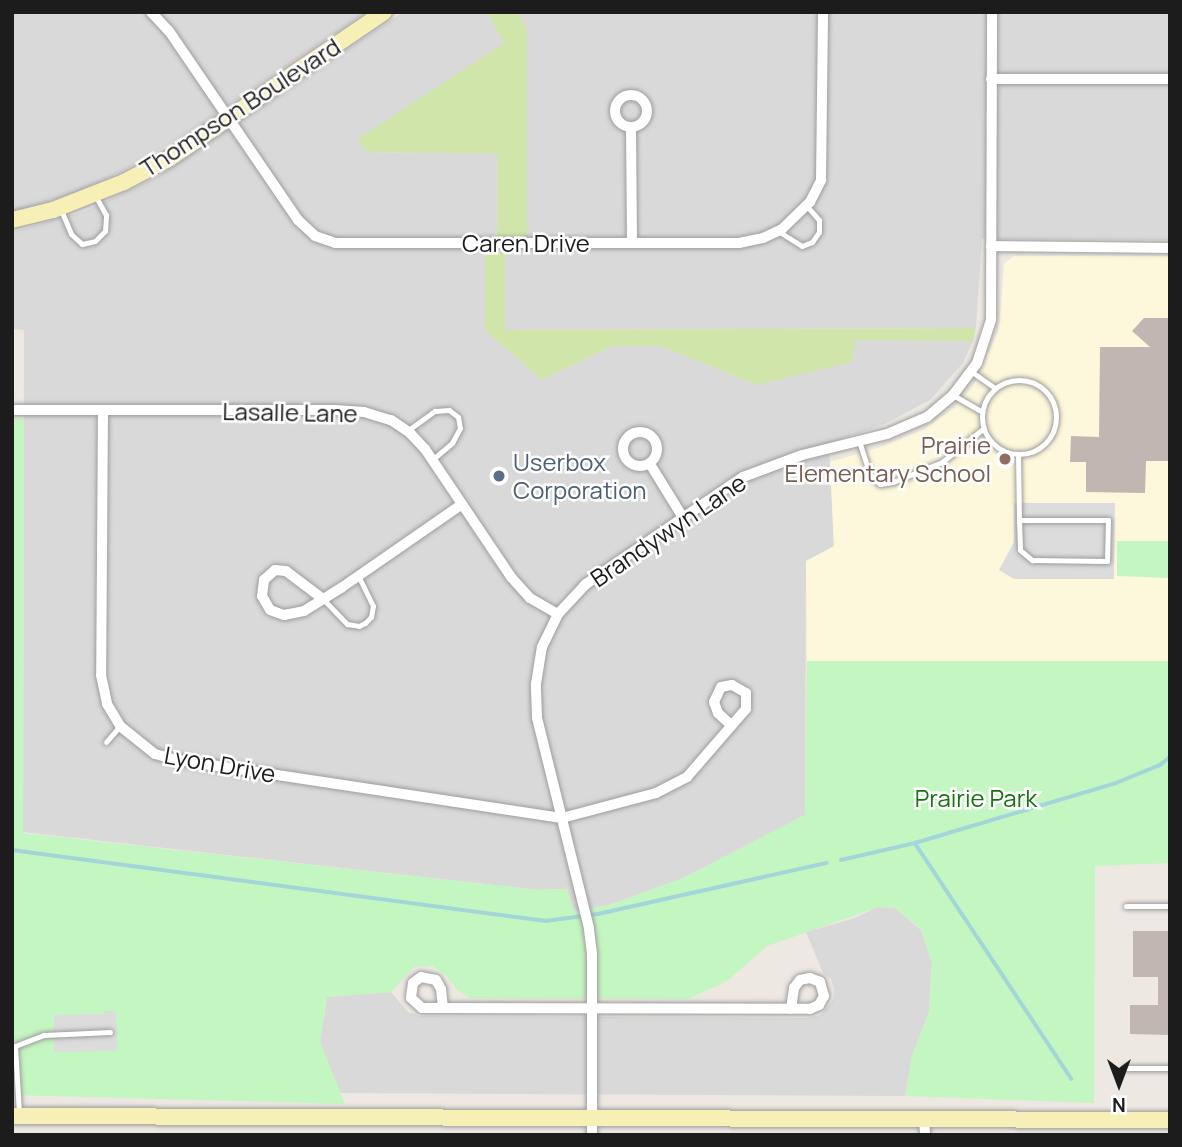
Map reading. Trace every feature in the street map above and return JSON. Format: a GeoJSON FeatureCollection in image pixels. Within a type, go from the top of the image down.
{"type":"FeatureCollection","features":[{"type":"Feature","properties":{"kind":"main road","name":"Thompson Boulevard"},"geometry":{"type":"LineString","coordinates":[[12,220],[60,207],[94,194],[170,158],[384,12]]}},
{"type":"Feature","properties":{"kind":"main road"},"geometry":{"type":"LineString","coordinates":[[16,1116],[590,1118],[925,1127],[1170,1120]]}},
{"type":"Feature","properties":{"kind":"street","name":"Caren Drive"},"geometry":{"type":"LineString","coordinates":[[151,12],[169,31],[298,220],[315,236],[335,243],[739,243],[763,239],[778,231],[806,205],[821,180],[823,12]]}},
{"type":"Feature","properties":{"kind":"street","name":"Brandywyn Lane"},"geometry":{"type":"LineString","coordinates":[[592,1135],[592,954],[584,906],[537,718],[536,684],[542,647],[558,614],[586,584],[682,516],[743,477],[802,455],[887,434],[927,417],[953,395],[977,363],[991,320],[992,12]]}},
{"type":"Feature","properties":{"kind":"street"},"geometry":{"type":"LineString","coordinates":[[991,79],[1170,79]]}},
{"type":"Feature","properties":{"kind":"street"},"geometry":{"type":"LineString","coordinates":[[631,127],[632,243]]}},
{"type":"Feature","properties":{"kind":"street"},"geometry":{"type":"LineString","coordinates":[[990,246],[1170,248]]}},
{"type":"Feature","properties":{"kind":"street","name":"Lasalle Lane"},"geometry":{"type":"LineString","coordinates":[[12,410],[364,412],[391,420],[407,431],[432,460],[511,577],[530,598],[558,614]]}},
{"type":"Feature","properties":{"kind":"street","name":"Lyon Drive"},"geometry":{"type":"LineString","coordinates":[[103,410],[102,675],[107,704],[120,726],[155,754],[178,760],[562,818]]}},
{"type":"Feature","properties":{"kind":"street"},"geometry":{"type":"LineString","coordinates":[[650,464],[682,516]]}},
{"type":"Feature","properties":{"kind":"street"},"geometry":{"type":"LineString","coordinates":[[323,600],[286,571],[275,570],[264,580],[264,602],[275,613],[299,613],[323,600],[461,505]]}},
{"type":"Feature","properties":{"kind":"street"},"geometry":{"type":"LineString","coordinates":[[562,818],[671,786],[687,777],[731,726]]}},
{"type":"Feature","properties":{"kind":"street"},"geometry":{"type":"LineString","coordinates":[[443,1008],[791,1009]]}},
{"type":"Feature","properties":{"kind":"lane"},"geometry":{"type":"LineString","coordinates":[[60,207],[76,239],[82,244],[95,241],[105,231],[106,215],[94,194]]}},
{"type":"Feature","properties":{"kind":"lane"},"geometry":{"type":"LineString","coordinates":[[778,231],[802,246],[812,242],[819,232],[820,220],[806,205]]}},
{"type":"Feature","properties":{"kind":"lane"},"geometry":{"type":"LineString","coordinates":[[971,371],[995,388]]}},
{"type":"Feature","properties":{"kind":"lane"},"geometry":{"type":"LineString","coordinates":[[1030,381],[1049,394],[1057,417],[1049,439],[1041,448],[1018,454],[997,446],[984,428],[982,412],[995,388],[1006,382],[1030,381]]}},
{"type":"Feature","properties":{"kind":"lane"},"geometry":{"type":"LineString","coordinates":[[953,395],[982,412]]}},
{"type":"Feature","properties":{"kind":"lane"},"geometry":{"type":"LineString","coordinates":[[407,431],[435,411],[449,410],[458,417],[460,429],[452,443],[432,460]]}},
{"type":"Feature","properties":{"kind":"lane"},"geometry":{"type":"LineString","coordinates":[[859,441],[870,474],[880,484],[893,482],[942,462],[984,428]]}},
{"type":"Feature","properties":{"kind":"lane"},"geometry":{"type":"LineString","coordinates":[[1018,454],[1019,520],[1020,550],[1032,560],[1107,561],[1108,520],[1019,520]]}},
{"type":"Feature","properties":{"kind":"lane"},"geometry":{"type":"LineString","coordinates":[[323,600],[347,624],[359,626],[365,623],[373,613],[373,606],[358,576]]}},
{"type":"Feature","properties":{"kind":"lane"},"geometry":{"type":"LineString","coordinates":[[106,742],[120,726]]}},
{"type":"Feature","properties":{"kind":"lane"},"geometry":{"type":"LineString","coordinates":[[1126,906],[1170,906]]}},
{"type":"Feature","properties":{"kind":"lane"},"geometry":{"type":"LineString","coordinates":[[16,1116],[14,1045],[44,1035],[110,1032]]}},
{"type":"Feature","properties":{"kind":"lane"},"geometry":{"type":"LineString","coordinates":[[1125,1068],[1170,1068]]}},
{"type":"Feature","properties":{"kind":"shaded area"},"geometry":{"type":"Polygon","coordinates":[[[12,12],[366,12],[186,134],[123,171],[76,192],[12,213],[12,12]]]}},
{"type":"Feature","properties":{"kind":"shaded area"},"geometry":{"type":"Polygon","coordinates":[[[403,12],[487,12],[504,43],[366,152],[498,154],[497,237],[485,252],[485,330],[541,379],[613,346],[662,346],[757,385],[859,339],[973,341],[963,363],[930,400],[883,425],[829,443],[834,547],[806,561],[805,815],[681,879],[609,905],[574,911],[567,889],[539,890],[23,832],[24,330],[12,329],[12,232],[85,211],[157,177],[403,12]]]}},
{"type":"Feature","properties":{"kind":"shaded area"},"geometry":{"type":"Polygon","coordinates":[[[518,12],[1170,12],[1170,240],[982,239],[976,328],[505,330],[505,252],[527,236],[527,32],[518,12]]]}},
{"type":"Feature","properties":{"kind":"shaded area","name":"Prairie Elementary School"},"geometry":{"type":"Polygon","coordinates":[[[1014,256],[1170,256],[1170,661],[807,661],[806,561],[834,546],[830,462],[881,447],[923,430],[954,408],[973,386],[999,329],[1004,264],[1014,256]]]}},
{"type":"Feature","properties":{"kind":"shaded area"},"geometry":{"type":"Polygon","coordinates":[[[1014,503],[1115,503],[1114,579],[1014,579],[999,570],[1014,542],[1014,503]]]}},
{"type":"Feature","properties":{"kind":"shaded area"},"geometry":{"type":"Polygon","coordinates":[[[878,907],[895,908],[921,930],[932,963],[929,1012],[912,1056],[905,1096],[340,1093],[320,1042],[327,997],[391,992],[408,1012],[420,1016],[807,1018],[821,1015],[834,998],[834,989],[831,979],[823,973],[806,932],[852,919],[878,907]]]}},
{"type":"Feature","properties":{"kind":"shaded area"},"geometry":{"type":"Polygon","coordinates":[[[104,1011],[116,1011],[117,1051],[54,1052],[54,1015],[104,1014],[104,1011]]]}},
{"type":"Feature","properties":{"kind":"green space"},"geometry":{"type":"Polygon","coordinates":[[[487,12],[518,12],[527,31],[527,236],[497,237],[498,154],[366,152],[358,139],[504,43],[487,12]]]}},
{"type":"Feature","properties":{"kind":"green space"},"geometry":{"type":"Polygon","coordinates":[[[485,252],[505,252],[505,330],[976,328],[973,341],[855,340],[852,362],[757,385],[661,346],[613,346],[541,380],[485,330],[485,252]]]}},
{"type":"Feature","properties":{"kind":"green space","name":"Prairie Park"},"geometry":{"type":"Polygon","coordinates":[[[12,419],[24,419],[23,833],[539,890],[567,889],[574,911],[609,905],[681,879],[805,815],[807,661],[1170,661],[1170,863],[1095,866],[1094,1103],[905,1096],[912,1056],[929,1012],[932,963],[921,929],[895,908],[879,907],[767,946],[727,981],[688,999],[470,998],[457,990],[446,975],[432,966],[414,967],[391,992],[327,997],[320,1042],[345,1104],[12,1095],[12,419]]]}},
{"type":"Feature","properties":{"kind":"green space"},"geometry":{"type":"Polygon","coordinates":[[[1117,541],[1170,541],[1170,578],[1117,576],[1117,541]]]}},
{"type":"Feature","properties":{"kind":"building"},"geometry":{"type":"Polygon","coordinates":[[[1144,318],[1170,318],[1170,461],[1146,461],[1145,493],[1086,492],[1086,462],[1070,462],[1071,436],[1099,437],[1100,347],[1150,347],[1132,331],[1144,318]]]}},
{"type":"Feature","properties":{"kind":"building"},"geometry":{"type":"Polygon","coordinates":[[[1133,931],[1170,931],[1170,1035],[1130,1034],[1130,1005],[1158,1005],[1158,977],[1133,977],[1133,931]]]}},
{"type":"Feature","properties":{"kind":"waterway"},"geometry":{"type":"LineString","coordinates":[[841,860],[915,843],[1116,783],[1160,765],[1170,757]]}},
{"type":"Feature","properties":{"kind":"waterway"},"geometry":{"type":"LineString","coordinates":[[915,843],[1072,1079]]}},
{"type":"Feature","properties":{"kind":"waterway"},"geometry":{"type":"LineString","coordinates":[[12,850],[546,921],[598,914],[826,863]]}},
{"type":"Feature","properties":{"kind":"place","name":"Prairie Elementary School"},"geometry":{"type":"Point","coordinates":[1005,459]}},
{"type":"Feature","properties":{"kind":"place","name":"Userbox Corporation"},"geometry":{"type":"Point","coordinates":[499,476]}}]}
